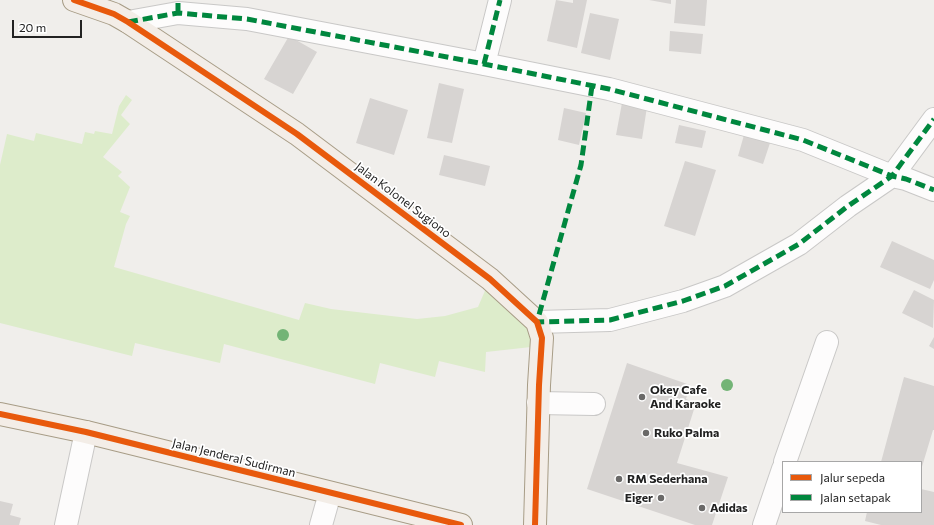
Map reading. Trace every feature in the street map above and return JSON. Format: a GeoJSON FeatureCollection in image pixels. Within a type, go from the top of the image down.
{"type":"FeatureCollection","features":[{"type":"Feature","properties":{"kind":"main road","name":"Jalan Kolonel Sugiono"},"geometry":{"type":"LineString","coordinates":[[74,0],[114,14],[128,22],[296,134],[490,279],[537,322]]}},
{"type":"Feature","properties":{"kind":"main road"},"geometry":{"type":"LineString","coordinates":[[535,525],[538,403],[542,338],[537,322]]}},
{"type":"Feature","properties":{"kind":"main road","name":"Jalan Jenderal Sudirman"},"geometry":{"type":"LineString","coordinates":[[0,414],[86,432],[461,525]]}},
{"type":"Feature","properties":{"kind":"street"},"geometry":{"type":"LineString","coordinates":[[484,64],[500,0]]}},
{"type":"Feature","properties":{"kind":"street"},"geometry":{"type":"LineString","coordinates":[[128,22],[178,6],[609,89],[803,140],[892,176],[906,179],[934,190]]}},
{"type":"Feature","properties":{"kind":"street"},"geometry":{"type":"LineString","coordinates":[[537,322],[610,320],[683,301],[725,286],[799,244],[848,206],[892,176],[934,119]]}},
{"type":"Feature","properties":{"kind":"street"},"geometry":{"type":"LineString","coordinates":[[786,461],[827,342]]}},
{"type":"Feature","properties":{"kind":"street"},"geometry":{"type":"LineString","coordinates":[[538,403],[594,404]]}},
{"type":"Feature","properties":{"kind":"street"},"geometry":{"type":"LineString","coordinates":[[66,525],[86,432]]}},
{"type":"Feature","properties":{"kind":"street"},"geometry":{"type":"LineString","coordinates":[[764,525],[782,472]]}},
{"type":"Feature","properties":{"kind":"street"},"geometry":{"type":"LineString","coordinates":[[321,525],[330,493]]}},
{"type":"Feature","properties":{"kind":"green space"},"geometry":{"type":"Polygon","coordinates":[[[126,95],[132,100],[121,115],[130,124],[103,157],[122,172],[118,176],[130,187],[120,212],[130,216],[126,224],[114,267],[299,320],[305,303],[331,309],[417,319],[445,316],[478,307],[490,279],[537,322],[531,347],[486,352],[485,372],[439,361],[435,377],[380,363],[375,384],[224,344],[220,363],[135,343],[132,356],[0,323],[0,165],[7,134],[34,141],[36,133],[82,144],[85,132],[94,134],[95,131],[112,134],[119,106],[126,95]]]}},
{"type":"Feature","properties":{"kind":"building"},"geometry":{"type":"Polygon","coordinates":[[[556,0],[573,3],[573,0],[587,0],[577,48],[547,41],[556,0]]]}},
{"type":"Feature","properties":{"kind":"building"},"geometry":{"type":"Polygon","coordinates":[[[649,0],[671,0],[671,4],[649,0]]]}},
{"type":"Feature","properties":{"kind":"building"},"geometry":{"type":"Polygon","coordinates":[[[676,0],[707,0],[705,26],[674,23],[676,0]]]}},
{"type":"Feature","properties":{"kind":"building"},"geometry":{"type":"Polygon","coordinates":[[[590,13],[619,19],[610,60],[581,53],[590,13]]]}},
{"type":"Feature","properties":{"kind":"building"},"geometry":{"type":"Polygon","coordinates":[[[670,31],[703,34],[701,54],[669,51],[670,31]]]}},
{"type":"Feature","properties":{"kind":"building"},"geometry":{"type":"Polygon","coordinates":[[[289,36],[317,52],[293,94],[264,79],[289,36]]]}},
{"type":"Feature","properties":{"kind":"building"},"geometry":{"type":"Polygon","coordinates":[[[439,83],[464,89],[452,143],[427,138],[439,83]]]}},
{"type":"Feature","properties":{"kind":"building"},"geometry":{"type":"Polygon","coordinates":[[[370,98],[408,110],[394,155],[356,143],[370,98]]]}},
{"type":"Feature","properties":{"kind":"building"},"geometry":{"type":"Polygon","coordinates":[[[622,103],[647,107],[642,139],[616,135],[622,103]]]}},
{"type":"Feature","properties":{"kind":"building"},"geometry":{"type":"Polygon","coordinates":[[[564,108],[586,113],[579,145],[558,140],[564,108]]]}},
{"type":"Feature","properties":{"kind":"building"},"geometry":{"type":"Polygon","coordinates":[[[679,125],[706,131],[702,148],[675,143],[679,125]]]}},
{"type":"Feature","properties":{"kind":"building"},"geometry":{"type":"Polygon","coordinates":[[[744,135],[770,143],[763,164],[738,156],[744,135]]]}},
{"type":"Feature","properties":{"kind":"building"},"geometry":{"type":"Polygon","coordinates":[[[444,155],[490,166],[485,186],[439,175],[444,155]]]}},
{"type":"Feature","properties":{"kind":"building"},"geometry":{"type":"Polygon","coordinates":[[[685,161],[716,170],[695,236],[664,226],[685,161]]]}},
{"type":"Feature","properties":{"kind":"building"},"geometry":{"type":"Polygon","coordinates":[[[892,241],[934,260],[934,280],[930,289],[880,267],[892,241]]]}},
{"type":"Feature","properties":{"kind":"building"},"geometry":{"type":"Polygon","coordinates":[[[914,290],[934,300],[933,328],[902,313],[914,290]]]}},
{"type":"Feature","properties":{"kind":"building"},"geometry":{"type":"Polygon","coordinates":[[[934,337],[934,349],[929,346],[934,337]]]}},
{"type":"Feature","properties":{"kind":"building","name":"Ruko Palma"},"geometry":{"type":"Polygon","coordinates":[[[627,363],[690,385],[686,399],[696,403],[677,463],[728,477],[712,525],[695,525],[587,489],[627,363]]]}},
{"type":"Feature","properties":{"kind":"building"},"geometry":{"type":"Polygon","coordinates":[[[904,377],[934,386],[934,430],[922,467],[922,461],[881,461],[904,377]]]}},
{"type":"Feature","properties":{"kind":"building"},"geometry":{"type":"Polygon","coordinates":[[[922,489],[934,492],[934,525],[881,525],[865,521],[867,513],[922,513],[922,489]]]}},
{"type":"Feature","properties":{"kind":"building"},"geometry":{"type":"Polygon","coordinates":[[[0,501],[13,504],[10,515],[21,518],[19,525],[0,525],[0,501]]]}},
{"type":"Feature","properties":{"kind":"marked path"},"geometry":{"type":"LineString","coordinates":[[178,0],[178,13]]}},
{"type":"Feature","properties":{"kind":"marked path"},"geometry":{"type":"LineString","coordinates":[[484,64],[500,0]]}},
{"type":"Feature","properties":{"kind":"marked path"},"geometry":{"type":"LineString","coordinates":[[128,22],[178,13],[247,19],[609,89],[803,140],[892,176],[906,179],[934,190]]}},
{"type":"Feature","properties":{"kind":"marked path"},"geometry":{"type":"LineString","coordinates":[[592,86],[581,165],[537,322],[610,320],[683,301],[725,286],[799,244],[848,206],[892,176],[934,119]]}},
{"type":"Feature","properties":{"kind":"cycle path"},"geometry":{"type":"LineString","coordinates":[[74,0],[114,14],[128,22],[297,134],[490,279],[537,322],[542,338],[539,385],[535,525]]}},
{"type":"Feature","properties":{"kind":"cycle path"},"geometry":{"type":"LineString","coordinates":[[0,414],[86,432],[461,525]]}},
{"type":"Feature","properties":{"kind":"place","name":"Okey Cafe And Karaoke"},"geometry":{"type":"Point","coordinates":[642,397]}},
{"type":"Feature","properties":{"kind":"place","name":"Ruko Palma"},"geometry":{"type":"Point","coordinates":[646,433]}},
{"type":"Feature","properties":{"kind":"place","name":"RM Sederhana"},"geometry":{"type":"Point","coordinates":[619,479]}},
{"type":"Feature","properties":{"kind":"place","name":"Eiger"},"geometry":{"type":"Point","coordinates":[661,498]}},
{"type":"Feature","properties":{"kind":"place","name":"Adidas"},"geometry":{"type":"Point","coordinates":[702,508]}}]}
